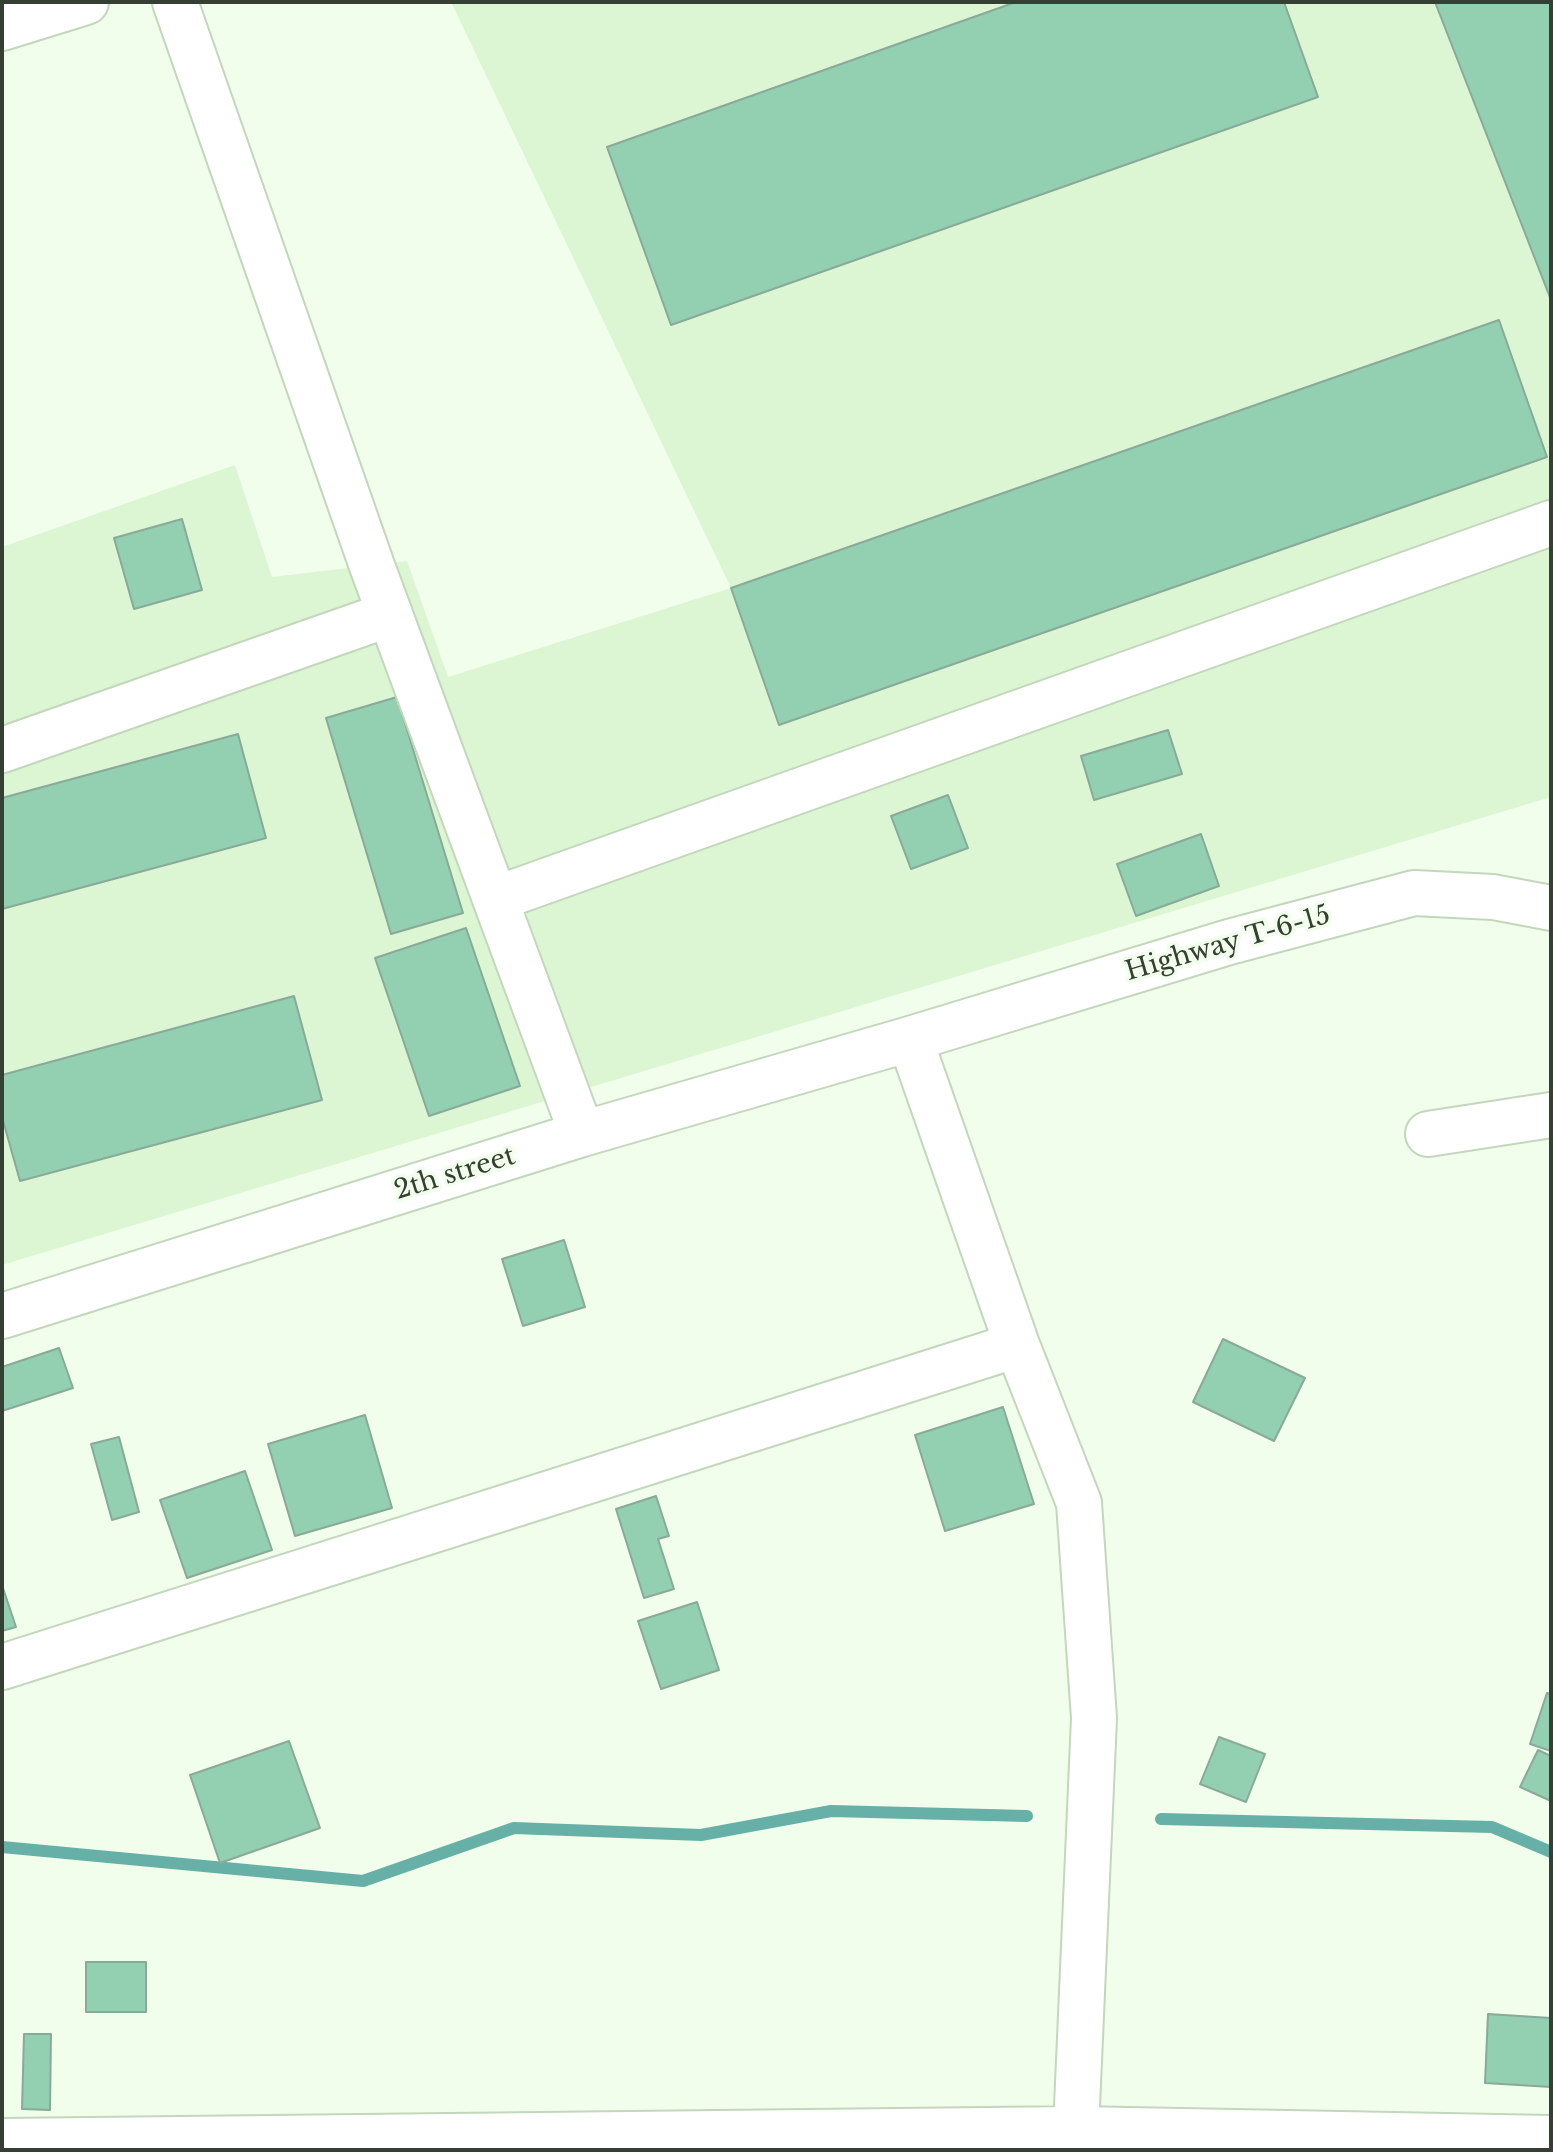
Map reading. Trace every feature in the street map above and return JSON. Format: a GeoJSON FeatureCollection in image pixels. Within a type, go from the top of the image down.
{"type":"FeatureCollection","features":[{"type":"Feature","properties":{"kind":"street"},"geometry":{"type":"LineString","coordinates":[[2,28],[86,2]]}},
{"type":"Feature","properties":{"kind":"street"},"geometry":{"type":"LineString","coordinates":[[175,2],[390,614],[582,1134]]}},
{"type":"Feature","properties":{"kind":"street"},"geometry":{"type":"LineString","coordinates":[[495,899],[1551,523]]}},
{"type":"Feature","properties":{"kind":"street"},"geometry":{"type":"LineString","coordinates":[[2,750],[390,614]]}},
{"type":"Feature","properties":{"kind":"street","name":"Highway T-6-15"},"geometry":{"type":"LineString","coordinates":[[910,1039],[1229,942],[1414,893],[1493,897],[1551,908]]}},
{"type":"Feature","properties":{"kind":"street"},"geometry":{"type":"LineString","coordinates":[[910,1039],[1017,1345],[1079,1503],[1094,1718],[1077,2139]]}},
{"type":"Feature","properties":{"kind":"street","name":"2th street"},"geometry":{"type":"LineString","coordinates":[[2,1316],[582,1134],[910,1039]]}},
{"type":"Feature","properties":{"kind":"street"},"geometry":{"type":"LineString","coordinates":[[1428,1134],[1551,1115]]}},
{"type":"Feature","properties":{"kind":"street"},"geometry":{"type":"LineString","coordinates":[[2,1667],[1017,1345]]}},
{"type":"Feature","properties":{"kind":"street"},"geometry":{"type":"LineString","coordinates":[[2,2141],[1551,2138]]}},
{"type":"Feature","properties":{"kind":"shaded area"},"geometry":{"type":"Polygon","coordinates":[[[451,2],[1551,2],[1551,797],[2,1265],[2,547],[235,465],[272,577],[407,561],[448,677],[731,588],[451,2]]]}},
{"type":"Feature","properties":{"kind":"building"},"geometry":{"type":"Polygon","coordinates":[[[1016,2],[1284,2],[1318,97],[671,325],[607,147],[1016,2]]]}},
{"type":"Feature","properties":{"kind":"building"},"geometry":{"type":"Polygon","coordinates":[[[1435,2],[1551,2],[1551,300],[1435,2]]]}},
{"type":"Feature","properties":{"kind":"building"},"geometry":{"type":"Polygon","coordinates":[[[1499,320],[1547,457],[779,725],[731,588],[1499,320]]]}},
{"type":"Feature","properties":{"kind":"building"},"geometry":{"type":"Polygon","coordinates":[[[182,519],[202,590],[134,609],[114,538],[182,519]]]}},
{"type":"Feature","properties":{"kind":"building"},"geometry":{"type":"Polygon","coordinates":[[[397,697],[463,913],[391,934],[326,718],[397,697]]]}},
{"type":"Feature","properties":{"kind":"building"},"geometry":{"type":"Polygon","coordinates":[[[1168,730],[1182,774],[1094,800],[1081,756],[1168,730]]]}},
{"type":"Feature","properties":{"kind":"building"},"geometry":{"type":"Polygon","coordinates":[[[238,734],[266,838],[2,909],[2,798],[238,734]]]}},
{"type":"Feature","properties":{"kind":"building"},"geometry":{"type":"Polygon","coordinates":[[[948,795],[968,848],[911,869],[891,816],[948,795]]]}},
{"type":"Feature","properties":{"kind":"building"},"geometry":{"type":"Polygon","coordinates":[[[1201,834],[1219,886],[1136,916],[1117,864],[1201,834]]]}},
{"type":"Feature","properties":{"kind":"building"},"geometry":{"type":"Polygon","coordinates":[[[466,928],[520,1086],[429,1116],[375,958],[466,928]]]}},
{"type":"Feature","properties":{"kind":"building"},"geometry":{"type":"Polygon","coordinates":[[[294,996],[322,1100],[20,1181],[2,1117],[2,1075],[294,996]]]}},
{"type":"Feature","properties":{"kind":"building"},"geometry":{"type":"Polygon","coordinates":[[[564,1240],[585,1307],[523,1326],[502,1259],[564,1240]]]}},
{"type":"Feature","properties":{"kind":"building"},"geometry":{"type":"Polygon","coordinates":[[[1223,1339],[1305,1378],[1274,1441],[1193,1402],[1223,1339]]]}},
{"type":"Feature","properties":{"kind":"building"},"geometry":{"type":"Polygon","coordinates":[[[59,1348],[73,1388],[2,1411],[2,1367],[59,1348]]]}},
{"type":"Feature","properties":{"kind":"building"},"geometry":{"type":"Polygon","coordinates":[[[1003,1407],[1034,1504],[945,1531],[915,1435],[1003,1407]]]}},
{"type":"Feature","properties":{"kind":"building"},"geometry":{"type":"Polygon","coordinates":[[[365,1415],[392,1508],[295,1536],[268,1444],[365,1415]]]}},
{"type":"Feature","properties":{"kind":"building"},"geometry":{"type":"Polygon","coordinates":[[[119,1437],[139,1512],[112,1520],[91,1444],[119,1437]]]}},
{"type":"Feature","properties":{"kind":"building"},"geometry":{"type":"Polygon","coordinates":[[[245,1471],[272,1550],[187,1578],[160,1500],[245,1471]]]}},
{"type":"Feature","properties":{"kind":"building"},"geometry":{"type":"Polygon","coordinates":[[[656,1496],[669,1536],[658,1539],[674,1589],[644,1598],[616,1509],[656,1496]]]}},
{"type":"Feature","properties":{"kind":"building"},"geometry":{"type":"Polygon","coordinates":[[[2,1585],[16,1627],[2,1631],[2,1585]]]}},
{"type":"Feature","properties":{"kind":"building"},"geometry":{"type":"Polygon","coordinates":[[[697,1602],[719,1670],[661,1689],[638,1621],[697,1602]]]}},
{"type":"Feature","properties":{"kind":"building"},"geometry":{"type":"Polygon","coordinates":[[[1547,1693],[1551,1694],[1551,1751],[1530,1744],[1547,1693]]]}},
{"type":"Feature","properties":{"kind":"building"},"geometry":{"type":"Polygon","coordinates":[[[1219,1737],[1265,1754],[1246,1802],[1200,1784],[1219,1737]]]}},
{"type":"Feature","properties":{"kind":"building"},"geometry":{"type":"Polygon","coordinates":[[[289,1741],[320,1828],[220,1863],[190,1775],[289,1741]]]}},
{"type":"Feature","properties":{"kind":"building"},"geometry":{"type":"Polygon","coordinates":[[[1538,1750],[1551,1756],[1551,1801],[1520,1787],[1538,1750]]]}},
{"type":"Feature","properties":{"kind":"building"},"geometry":{"type":"Polygon","coordinates":[[[86,1962],[146,1962],[146,2012],[86,2012],[86,1962]]]}},
{"type":"Feature","properties":{"kind":"building"},"geometry":{"type":"Polygon","coordinates":[[[1488,2014],[1551,2018],[1551,2087],[1485,2083],[1488,2014]]]}},
{"type":"Feature","properties":{"kind":"building"},"geometry":{"type":"Polygon","coordinates":[[[24,2034],[51,2034],[50,2110],[22,2109],[24,2034]]]}},
{"type":"Feature","properties":{"kind":"waterway"},"geometry":{"type":"LineString","coordinates":[[2,1847],[363,1881],[514,1828],[701,1835],[831,1811],[1027,1816]]}},
{"type":"Feature","properties":{"kind":"waterway"},"geometry":{"type":"LineString","coordinates":[[1161,1819],[1492,1827],[1551,1852]]}}]}
